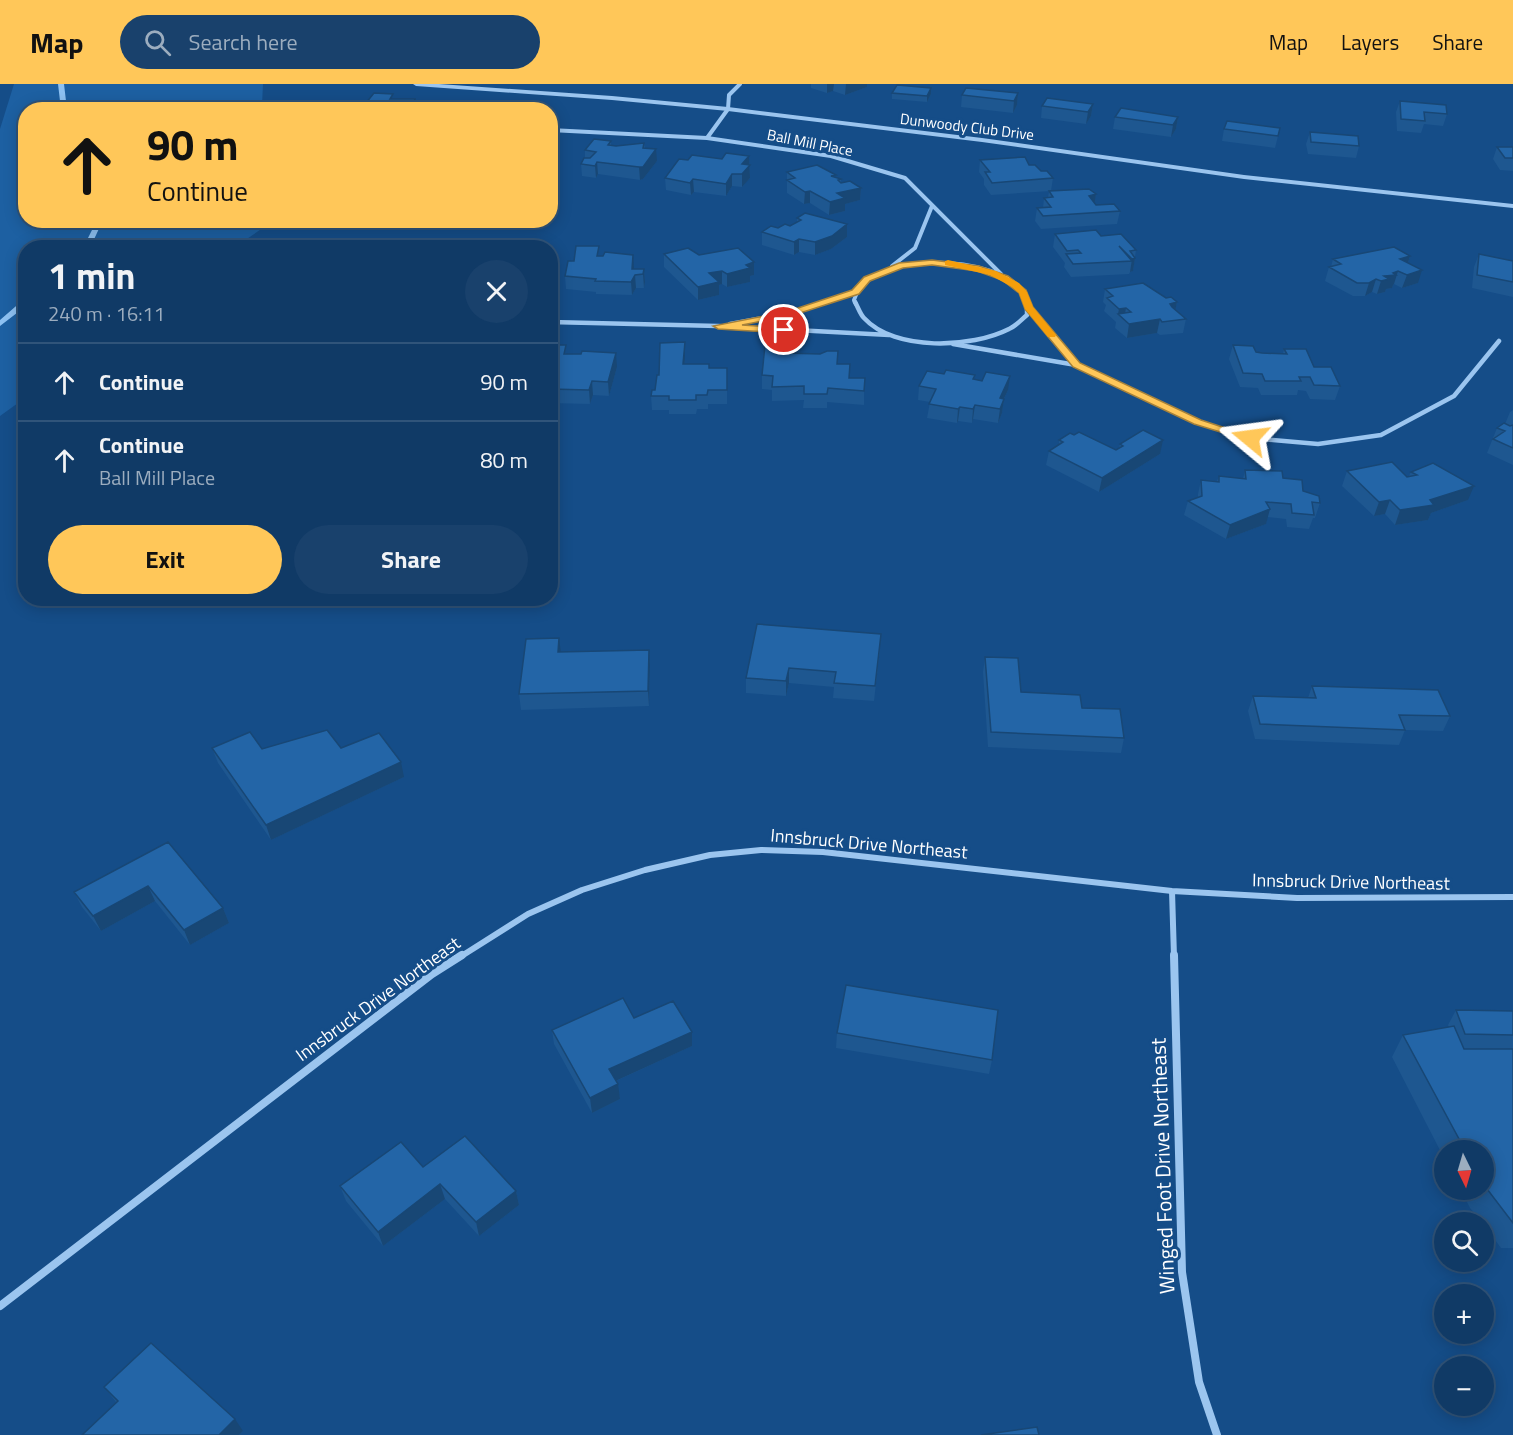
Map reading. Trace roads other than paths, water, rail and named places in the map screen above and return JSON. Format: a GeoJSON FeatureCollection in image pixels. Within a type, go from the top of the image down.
{"type":"FeatureCollection","features":[{"type":"Feature","properties":{"kind":"street","name":"Dunwoody Club Drive"},"geometry":{"type":"LineString","coordinates":[[416,84],[612,98],[728,110],[982,140],[1244,177],[1513,206]]}},
{"type":"Feature","properties":{"kind":"street"},"geometry":{"type":"LineString","coordinates":[[707,138],[728,110],[729,95],[740,84]]}},
{"type":"Feature","properties":{"kind":"street","name":"Ball Mill Place"},"geometry":{"type":"LineString","coordinates":[[558,130],[707,138],[831,156],[905,178],[1005,278],[1023,292],[1029,307]]}},
{"type":"Feature","properties":{"kind":"street"},"geometry":{"type":"LineString","coordinates":[[718,326],[791,313],[855,292],[867,279],[888,268],[915,248],[932,206]]}},
{"type":"Feature","properties":{"kind":"street"},"geometry":{"type":"LineString","coordinates":[[888,268],[916,263],[948,263],[979,268],[1005,278]]}},
{"type":"Feature","properties":{"kind":"street"},"geometry":{"type":"LineString","coordinates":[[855,292],[855,307],[861,315],[875,326],[896,336]]}},
{"type":"Feature","properties":{"kind":"street"},"geometry":{"type":"LineString","coordinates":[[953,344],[1001,335],[1022,322],[1029,307],[1076,365]]}},
{"type":"Feature","properties":{"kind":"street"},"geometry":{"type":"LineString","coordinates":[[558,322],[718,326],[896,336],[953,344],[1076,365],[1197,422],[1250,438],[1318,444],[1381,435],[1454,396],[1499,341]]}},
{"type":"Feature","properties":{"kind":"street","name":"Innsbruck Drive Northeast"},"geometry":{"type":"LineString","coordinates":[[0,1306],[432,974],[528,914],[582,890],[680,862],[710,855],[760,850],[823,852],[1172,891],[1297,898],[1513,897]]}},
{"type":"Feature","properties":{"kind":"street","name":"Winged Foot Drive Northeast"},"geometry":{"type":"LineString","coordinates":[[1172,891],[1182,1272],[1199,1382],[1217,1435]]}},
{"type":"Feature","properties":{"kind":"waterway"},"geometry":{"type":"LineString","coordinates":[[61,84],[64,102]]}},
{"type":"Feature","properties":{"kind":"waterway"},"geometry":{"type":"LineString","coordinates":[[90,240],[96,228]]}},
{"type":"Feature","properties":{"kind":"waterway"},"geometry":{"type":"LineString","coordinates":[[0,324],[18,309]]}}]}
